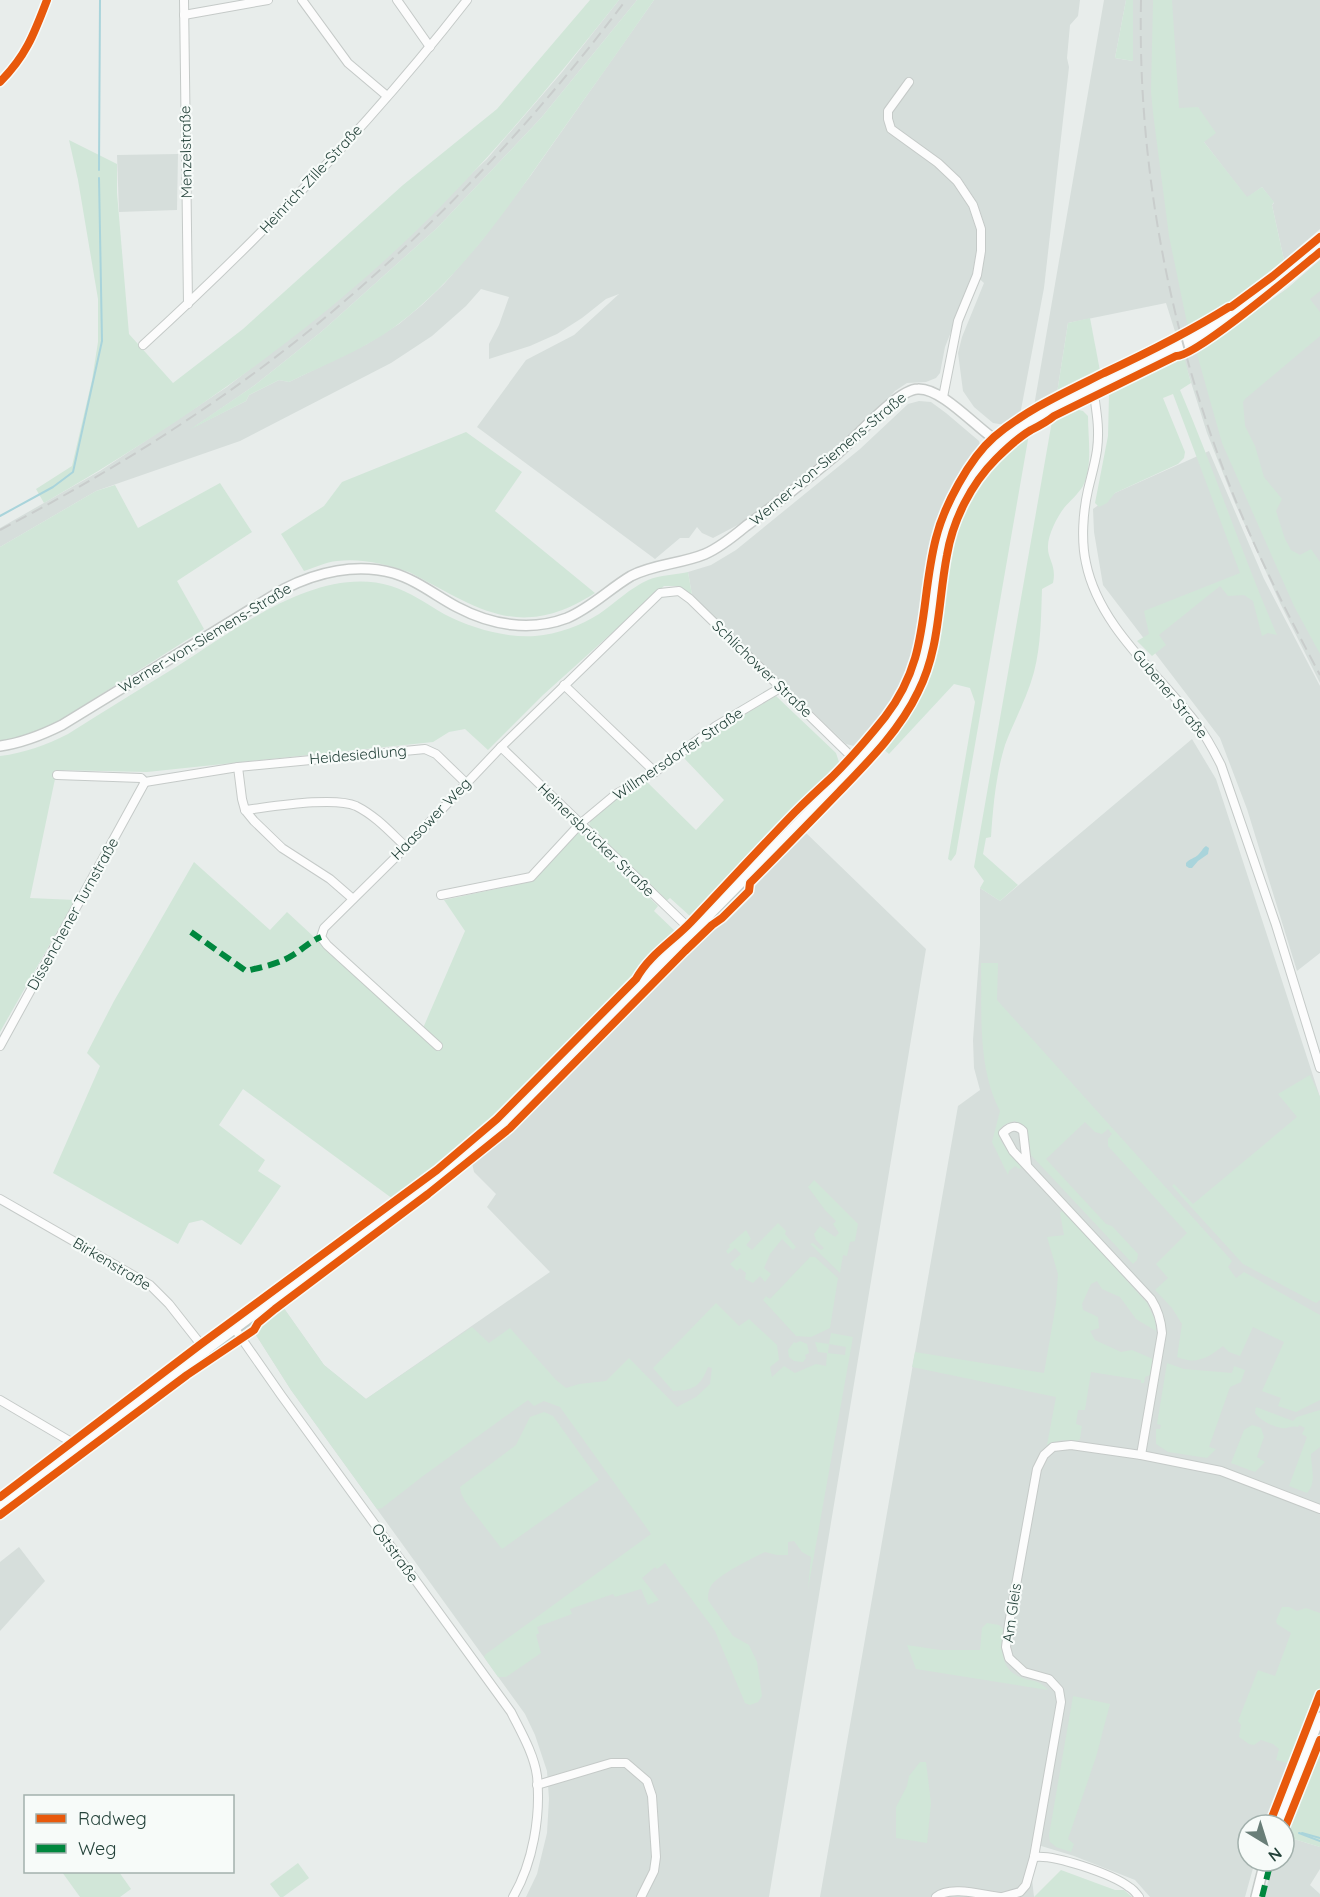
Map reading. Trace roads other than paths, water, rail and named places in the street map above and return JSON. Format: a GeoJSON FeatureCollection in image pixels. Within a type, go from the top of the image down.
{"type":"FeatureCollection","features":[{"type":"Feature","properties":{"kind":"main road"},"geometry":{"type":"LineString","coordinates":[[0,1504],[457,1161],[507,1119],[693,932],[857,762],[897,714],[919,674],[928,643],[938,566],[949,520],[969,480],[1000,443],[1049,410],[1202,333],[1277,281],[1320,245]]}},
{"type":"Feature","properties":{"kind":"street","name":"Menzelstraße"},"geometry":{"type":"LineString","coordinates":[[184,0],[188,304]]}},
{"type":"Feature","properties":{"kind":"street"},"geometry":{"type":"LineString","coordinates":[[184,15],[267,0]]}},
{"type":"Feature","properties":{"kind":"street"},"geometry":{"type":"LineString","coordinates":[[302,0],[348,63],[387,96]]}},
{"type":"Feature","properties":{"kind":"street"},"geometry":{"type":"LineString","coordinates":[[396,0],[430,47]]}},
{"type":"Feature","properties":{"kind":"street","name":"Heinrich-Zille-Straße"},"geometry":{"type":"LineString","coordinates":[[143,345],[299,195],[430,47],[467,0]]}},
{"type":"Feature","properties":{"kind":"street"},"geometry":{"type":"LineString","coordinates":[[909,82],[888,111],[891,129],[938,163],[957,181],[973,205],[981,229],[981,251],[977,275],[958,321],[943,397]]}},
{"type":"Feature","properties":{"kind":"street","name":"Gubener Straße"},"geometry":{"type":"LineString","coordinates":[[1093,387],[1098,416],[1098,448],[1088,492],[1084,536],[1086,563],[1093,586],[1107,615],[1195,722],[1221,765],[1276,925],[1320,1068]]}},
{"type":"Feature","properties":{"kind":"street","name":"Werner-von-Siemens-Straße"},"geometry":{"type":"LineString","coordinates":[[0,746],[26,740],[62,725],[284,589],[301,580],[330,571],[360,569],[393,573],[418,583],[457,607],[495,622],[518,625],[545,623],[566,618],[589,606],[630,577],[647,569],[706,554],[729,539],[794,491],[904,393],[918,389],[931,391],[943,397],[1000,443]]}},
{"type":"Feature","properties":{"kind":"street","name":"Schlichower Straße"},"geometry":{"type":"LineString","coordinates":[[660,593],[679,591],[690,599],[857,762]]}},
{"type":"Feature","properties":{"kind":"street","name":"Haasower Weg"},"geometry":{"type":"LineString","coordinates":[[438,1046],[323,941],[321,937],[324,928],[406,847],[501,747],[660,593]]}},
{"type":"Feature","properties":{"kind":"street"},"geometry":{"type":"LineString","coordinates":[[564,685],[655,772]]}},
{"type":"Feature","properties":{"kind":"street","name":"Willmersdorfer Straße"},"geometry":{"type":"LineString","coordinates":[[441,895],[531,877],[580,824],[616,794],[655,772],[716,726],[780,688]]}},
{"type":"Feature","properties":{"kind":"street","name":"Heinersbrücker Straße"},"geometry":{"type":"LineString","coordinates":[[501,747],[693,932]]}},
{"type":"Feature","properties":{"kind":"street","name":"Heidesiedlung"},"geometry":{"type":"LineString","coordinates":[[57,775],[141,778],[145,782],[238,766],[425,749],[436,754],[466,783]]}},
{"type":"Feature","properties":{"kind":"street"},"geometry":{"type":"LineString","coordinates":[[238,766],[245,810],[254,821],[282,848],[330,879],[352,899]]}},
{"type":"Feature","properties":{"kind":"street","name":"Dissenchener Turnstraße"},"geometry":{"type":"LineString","coordinates":[[0,1046],[145,782]]}},
{"type":"Feature","properties":{"kind":"street"},"geometry":{"type":"LineString","coordinates":[[245,810],[327,802],[353,805],[373,816],[406,847]]}},
{"type":"Feature","properties":{"kind":"street"},"geometry":{"type":"LineString","coordinates":[[1027,1165],[1023,1131],[1020,1127],[1008,1128],[1003,1133],[1006,1139],[1027,1165],[1151,1299],[1161,1320],[1162,1333],[1141,1455]]}},
{"type":"Feature","properties":{"kind":"street","name":"Birkenstraße"},"geometry":{"type":"LineString","coordinates":[[0,1199],[150,1285],[169,1304],[206,1351]]}},
{"type":"Feature","properties":{"kind":"street","name":"Oststraße"},"geometry":{"type":"LineString","coordinates":[[235,1329],[341,1479],[512,1712],[530,1753],[537,1776],[534,1839],[528,1865],[513,1897]]}},
{"type":"Feature","properties":{"kind":"street"},"geometry":{"type":"LineString","coordinates":[[0,1400],[78,1446]]}},
{"type":"Feature","properties":{"kind":"street","name":"Am Gleis"},"geometry":{"type":"LineString","coordinates":[[936,1897],[950,1891],[1001,1897],[1020,1892],[1026,1885],[1034,1857],[1060,1702],[1059,1690],[1049,1679],[1024,1672],[1009,1658],[1006,1647],[1037,1469],[1044,1455],[1053,1447],[1071,1445],[1141,1455],[1221,1471],[1320,1509]]}},
{"type":"Feature","properties":{"kind":"street"},"geometry":{"type":"LineString","coordinates":[[1283,1813],[1320,1718]]}},
{"type":"Feature","properties":{"kind":"street"},"geometry":{"type":"LineString","coordinates":[[537,1785],[611,1763],[626,1763],[647,1781],[652,1796],[656,1857],[654,1871],[641,1897]]}},
{"type":"Feature","properties":{"kind":"street"},"geometry":{"type":"LineString","coordinates":[[1034,1857],[1041,1856],[1071,1862],[1122,1882],[1132,1888],[1139,1897]]}},
{"type":"Feature","properties":{"kind":"street"},"geometry":{"type":"LineString","coordinates":[[1256,1897],[1262,1873]]}},
{"type":"Feature","properties":{"kind":"water"},"geometry":{"type":"Polygon","coordinates":[[[1206,846],[1209,848],[1208,854],[1192,868],[1186,866],[1187,862],[1206,846]]]}},
{"type":"Feature","properties":{"kind":"waterway"},"geometry":{"type":"LineString","coordinates":[[99,170],[100,0]]}},
{"type":"Feature","properties":{"kind":"waterway"},"geometry":{"type":"LineString","coordinates":[[0,516],[53,487],[73,472],[102,341],[99,178]]}},
{"type":"Feature","properties":{"kind":"waterway"},"geometry":{"type":"LineString","coordinates":[[1299,1833],[1320,1841]]}},
{"type":"Feature","properties":{"kind":"waterway"},"geometry":{"type":"LineString","coordinates":[[1302,1833],[1320,1838]]}},
{"type":"Feature","properties":{"kind":"railway"},"geometry":{"type":"LineString","coordinates":[[0,530],[91,480],[180,425],[266,364],[347,299],[423,230],[495,157],[562,80],[626,0]]}},
{"type":"Feature","properties":{"kind":"railway"},"geometry":{"type":"LineString","coordinates":[[1141,0],[1141,68],[1154,204],[1166,272],[1182,338],[1223,469],[1265,568],[1320,675]]}}]}
